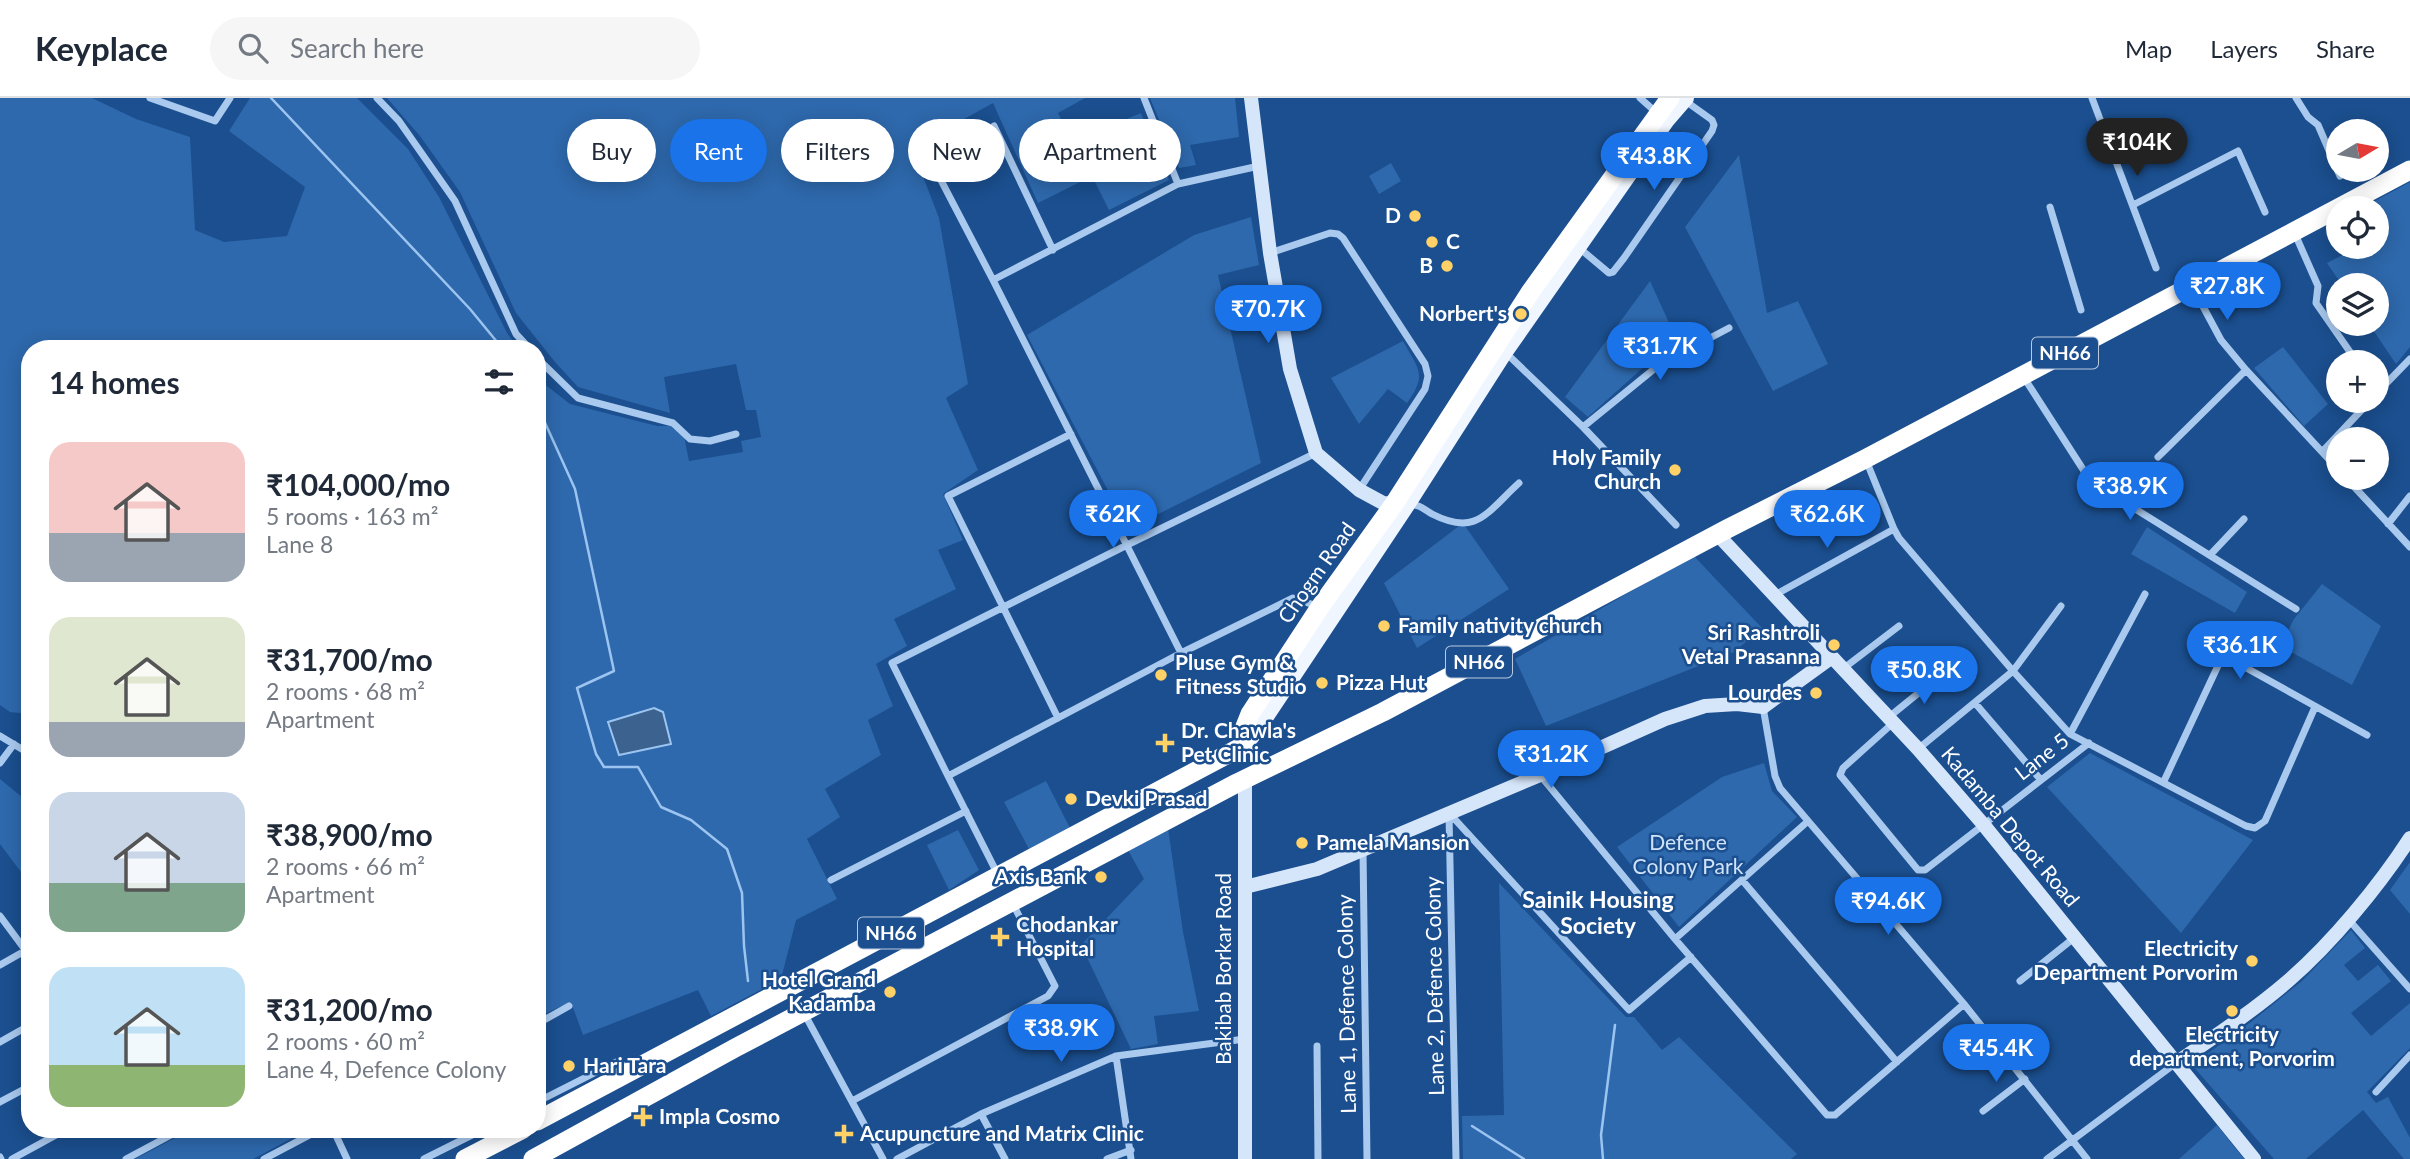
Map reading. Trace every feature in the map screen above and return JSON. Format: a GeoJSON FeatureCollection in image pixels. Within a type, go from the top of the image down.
{"type":"FeatureCollection","features":[{"type":"Feature","properties":{"kind":"highway","name":"Chogm Road"},"geometry":{"type":"LineString","coordinates":[[999,876],[1245,746],[1244,729],[1250,714],[1401,504],[1531,291],[1662,117],[1680,99]]}},
{"type":"Feature","properties":{"kind":"highway","name":"NH66"},"geometry":{"type":"LineString","coordinates":[[533,1159],[803,1012],[1245,779],[1383,712],[2410,170]]}},
{"type":"Feature","properties":{"kind":"highway","name":"NH66"},"geometry":{"type":"LineString","coordinates":[[546,1116],[999,876]]}},
{"type":"Feature","properties":{"kind":"highway"},"geometry":{"type":"LineString","coordinates":[[466,1159],[506,1138]]}},
{"type":"Feature","properties":{"kind":"main road","name":"Chogm Road"},"geometry":{"type":"LineString","coordinates":[[1401,504],[1578,247],[1662,117]]}},
{"type":"Feature","properties":{"kind":"street"},"geometry":{"type":"LineString","coordinates":[[150,98],[215,121],[230,98]]}},
{"type":"Feature","properties":{"kind":"street"},"geometry":{"type":"LineString","coordinates":[[377,98],[399,121],[455,201],[516,334],[522,340]]}},
{"type":"Feature","properties":{"kind":"street"},"geometry":{"type":"LineString","coordinates":[[1144,98],[1178,184]]}},
{"type":"Feature","properties":{"kind":"street"},"geometry":{"type":"LineString","coordinates":[[1251,98],[1270,253],[1290,369],[1316,453],[1359,490],[1383,503],[1418,504],[1456,524],[1472,523],[1519,483]]}},
{"type":"Feature","properties":{"kind":"street"},"geometry":{"type":"LineString","coordinates":[[1640,98],[1662,117]]}},
{"type":"Feature","properties":{"kind":"street"},"geometry":{"type":"LineString","coordinates":[[2092,98],[2156,268]]}},
{"type":"Feature","properties":{"kind":"street"},"geometry":{"type":"LineString","coordinates":[[2296,98],[2308,117],[2318,125],[2326,144]]}},
{"type":"Feature","properties":{"kind":"street"},"geometry":{"type":"LineString","coordinates":[[1578,247],[1609,273],[1613,272],[1712,131],[1712,120],[1680,99]]}},
{"type":"Feature","properties":{"kind":"street"},"geometry":{"type":"LineString","coordinates":[[1005,150],[1053,250]]}},
{"type":"Feature","properties":{"kind":"street"},"geometry":{"type":"LineString","coordinates":[[2133,205],[2238,151],[2265,212]]}},
{"type":"Feature","properties":{"kind":"street"},"geometry":{"type":"LineString","coordinates":[[993,280],[1178,184],[1259,166]]}},
{"type":"Feature","properties":{"kind":"street"},"geometry":{"type":"LineString","coordinates":[[942,182],[1181,653]]}},
{"type":"Feature","properties":{"kind":"street"},"geometry":{"type":"LineString","coordinates":[[2050,207],[2081,310]]}},
{"type":"Feature","properties":{"kind":"street"},"geometry":{"type":"LineString","coordinates":[[2294,232],[2318,286],[2316,303],[2349,350]]}},
{"type":"Feature","properties":{"kind":"street"},"geometry":{"type":"LineString","coordinates":[[1270,253],[1330,233],[1338,234],[1425,364],[1428,376],[1425,389],[1359,490]]}},
{"type":"Feature","properties":{"kind":"street"},"geometry":{"type":"LineString","coordinates":[[2192,286],[2221,340],[2326,456]]}},
{"type":"Feature","properties":{"kind":"street"},"geometry":{"type":"LineString","coordinates":[[1583,427],[1659,365],[1729,328]]}},
{"type":"Feature","properties":{"kind":"street"},"geometry":{"type":"LineString","coordinates":[[1505,352],[1583,427],[1676,525]]}},
{"type":"Feature","properties":{"kind":"street"},"geometry":{"type":"LineString","coordinates":[[2389,380],[2410,359]]}},
{"type":"Feature","properties":{"kind":"street"},"geometry":{"type":"LineString","coordinates":[[546,367],[578,398],[673,423],[690,439],[710,441],[736,435]]}},
{"type":"Feature","properties":{"kind":"street"},"geometry":{"type":"LineString","coordinates":[[2158,457],[2246,370]]}},
{"type":"Feature","properties":{"kind":"street"},"geometry":{"type":"LineString","coordinates":[[2023,376],[2086,474],[2296,609]]}},
{"type":"Feature","properties":{"kind":"street"},"geometry":{"type":"LineString","coordinates":[[2322,452],[2359,413]]}},
{"type":"Feature","properties":{"kind":"street"},"geometry":{"type":"LineString","coordinates":[[1058,718],[948,496],[1071,434]]}},
{"type":"Feature","properties":{"kind":"street"},"geometry":{"type":"LineString","coordinates":[[999,876],[892,663],[1316,453]]}},
{"type":"Feature","properties":{"kind":"street"},"geometry":{"type":"LineString","coordinates":[[1865,459],[1894,529],[2013,671],[2070,734],[2246,826],[2255,828],[2265,821],[2315,707]]}},
{"type":"Feature","properties":{"kind":"street"},"geometry":{"type":"LineString","coordinates":[[2357,490],[2410,547]]}},
{"type":"Feature","properties":{"kind":"street"},"geometry":{"type":"LineString","coordinates":[[2388,524],[2410,496]]}},
{"type":"Feature","properties":{"kind":"street"},"geometry":{"type":"LineString","coordinates":[[2210,555],[2244,519]]}},
{"type":"Feature","properties":{"kind":"street"},"geometry":{"type":"LineString","coordinates":[[1774,595],[1894,529]]}},
{"type":"Feature","properties":{"kind":"street","name":"Kadamba Depot Road"},"geometry":{"type":"LineString","coordinates":[[1719,536],[1918,749],[1983,824],[2255,1159]]}},
{"type":"Feature","properties":{"kind":"street"},"geometry":{"type":"LineString","coordinates":[[2070,734],[2146,594]]}},
{"type":"Feature","properties":{"kind":"street"},"geometry":{"type":"LineString","coordinates":[[948,776],[1181,653],[1293,598],[1327,610]]}},
{"type":"Feature","properties":{"kind":"street"},"geometry":{"type":"LineString","coordinates":[[1918,749],[2013,671],[2061,606]]}},
{"type":"Feature","properties":{"kind":"street"},"geometry":{"type":"LineString","coordinates":[[1843,669],[1899,626]]}},
{"type":"Feature","properties":{"kind":"street"},"geometry":{"type":"LineString","coordinates":[[2164,781],[2222,655],[2367,734]]}},
{"type":"Feature","properties":{"kind":"street"},"geometry":{"type":"LineString","coordinates":[[1245,887],[1317,869],[1665,719],[1705,706],[1737,704],[1763,707],[1832,657]]}},
{"type":"Feature","properties":{"kind":"street"},"geometry":{"type":"LineString","coordinates":[[1891,720],[1943,673]]}},
{"type":"Feature","properties":{"kind":"street"},"geometry":{"type":"LineString","coordinates":[[1975,703],[2041,780]]}},
{"type":"Feature","properties":{"kind":"street"},"geometry":{"type":"LineString","coordinates":[[1763,707],[1775,776],[1780,788],[1964,1004],[2087,1159]]}},
{"type":"Feature","properties":{"kind":"street","name":"Lane 5"},"geometry":{"type":"LineString","coordinates":[[1891,720],[1839,775],[1918,870],[1925,870],[2089,743]]}},
{"type":"Feature","properties":{"kind":"street"},"geometry":{"type":"LineString","coordinates":[[0,736],[21,749]]}},
{"type":"Feature","properties":{"kind":"street"},"geometry":{"type":"LineString","coordinates":[[0,763],[13,744]]}},
{"type":"Feature","properties":{"kind":"street"},"geometry":{"type":"LineString","coordinates":[[1540,775],[1675,939],[1827,1115],[1835,1115],[1964,1004]]}},
{"type":"Feature","properties":{"kind":"street","name":"Bakibab Borkar Road"},"geometry":{"type":"LineString","coordinates":[[1245,779],[1245,1159]]}},
{"type":"Feature","properties":{"kind":"street"},"geometry":{"type":"LineString","coordinates":[[831,880],[966,811]]}},
{"type":"Feature","properties":{"kind":"street"},"geometry":{"type":"LineString","coordinates":[[1449,813],[1629,1010],[1691,957]]}},
{"type":"Feature","properties":{"kind":"street","name":"Lane 2, Defence Colony"},"geometry":{"type":"LineString","coordinates":[[1449,813],[1456,1159]]}},
{"type":"Feature","properties":{"kind":"street"},"geometry":{"type":"LineString","coordinates":[[1675,939],[1807,822]]}},
{"type":"Feature","properties":{"kind":"street"},"geometry":{"type":"LineString","coordinates":[[2047,1159],[2241,1018],[2290,979],[2348,919],[2408,844]]}},
{"type":"Feature","properties":{"kind":"street","name":"Lane 1, Defence Colony"},"geometry":{"type":"LineString","coordinates":[[1363,850],[1367,1159]]}},
{"type":"Feature","properties":{"kind":"street"},"geometry":{"type":"LineString","coordinates":[[1742,880],[1897,1062]]}},
{"type":"Feature","properties":{"kind":"street"},"geometry":{"type":"LineString","coordinates":[[852,1101],[1048,996],[1055,986],[1012,903]]}},
{"type":"Feature","properties":{"kind":"street"},"geometry":{"type":"LineString","coordinates":[[0,916],[21,941]]}},
{"type":"Feature","properties":{"kind":"street"},"geometry":{"type":"LineString","coordinates":[[2348,919],[2410,989]]}},
{"type":"Feature","properties":{"kind":"street"},"geometry":{"type":"LineString","coordinates":[[2020,981],[2074,938]]}},
{"type":"Feature","properties":{"kind":"street"},"geometry":{"type":"LineString","coordinates":[[0,965],[21,953]]}},
{"type":"Feature","properties":{"kind":"street"},"geometry":{"type":"LineString","coordinates":[[546,1019],[569,1006]]}},
{"type":"Feature","properties":{"kind":"street"},"geometry":{"type":"LineString","coordinates":[[803,1012],[883,1159]]}},
{"type":"Feature","properties":{"kind":"street"},"geometry":{"type":"LineString","coordinates":[[0,1042],[21,1031]]}},
{"type":"Feature","properties":{"kind":"street"},"geometry":{"type":"LineString","coordinates":[[897,1159],[981,1114],[1116,1056],[1245,1039]]}},
{"type":"Feature","properties":{"kind":"street"},"geometry":{"type":"LineString","coordinates":[[1317,1046],[1318,1159]]}},
{"type":"Feature","properties":{"kind":"street"},"geometry":{"type":"LineString","coordinates":[[2376,1092],[2410,1055]]}},
{"type":"Feature","properties":{"kind":"street"},"geometry":{"type":"LineString","coordinates":[[1116,1056],[1131,1159]]}},
{"type":"Feature","properties":{"kind":"street"},"geometry":{"type":"LineString","coordinates":[[546,1097],[616,1062],[633,1070]]}},
{"type":"Feature","properties":{"kind":"street"},"geometry":{"type":"LineString","coordinates":[[1983,1111],[2025,1079]]}},
{"type":"Feature","properties":{"kind":"street"},"geometry":{"type":"LineString","coordinates":[[0,1102],[21,1091]]}},
{"type":"Feature","properties":{"kind":"street"},"geometry":{"type":"LineString","coordinates":[[981,1114],[1005,1159]]}},
{"type":"Feature","properties":{"kind":"street"},"geometry":{"type":"LineString","coordinates":[[12,1159],[50,1138]]}},
{"type":"Feature","properties":{"kind":"street"},"geometry":{"type":"LineString","coordinates":[[126,1159],[165,1138]]}},
{"type":"Feature","properties":{"kind":"street"},"geometry":{"type":"LineString","coordinates":[[264,1159],[303,1138]]}},
{"type":"Feature","properties":{"kind":"street"},"geometry":{"type":"LineString","coordinates":[[337,1138],[346,1159]]}},
{"type":"Feature","properties":{"kind":"street"},"geometry":{"type":"LineString","coordinates":[[424,1159],[466,1138]]}},
{"type":"Feature","properties":{"kind":"street"},"geometry":{"type":"LineString","coordinates":[[1107,1159],[1131,1150]]}},
{"type":"Feature","properties":{"kind":"green space"},"geometry":{"type":"Polygon","coordinates":[[[0,98],[92,98],[136,119],[190,137],[195,230],[224,242],[287,236],[305,187],[229,131],[250,98],[357,98],[408,149],[439,197],[512,340],[21,340],[21,713],[10,712],[0,705],[0,98]]]}},
{"type":"Feature","properties":{"kind":"green space"},"geometry":{"type":"Polygon","coordinates":[[[387,98],[1085,98],[1058,113],[1061,119],[1019,119],[1019,161],[1005,130],[1005,119],[1000,119],[993,103],[964,119],[908,119],[908,182],[925,182],[939,218],[968,384],[946,398],[978,470],[943,494],[963,540],[938,550],[956,589],[894,619],[907,646],[876,664],[893,706],[868,720],[881,755],[825,789],[840,817],[807,839],[837,899],[796,920],[781,979],[711,1016],[698,990],[583,1035],[571,1002],[546,1013],[546,385],[570,404],[657,426],[682,426],[689,461],[743,452],[741,441],[761,437],[756,410],[746,410],[736,364],[664,377],[670,413],[578,387],[546,351],[546,340],[537,340],[516,313],[460,192],[420,136],[387,98]]]}},
{"type":"Feature","properties":{"kind":"green space"},"geometry":{"type":"Polygon","coordinates":[[[1150,98],[1235,98],[1239,137],[1190,145],[1196,165],[1181,168],[1181,119],[1159,119],[1150,98]]]}},
{"type":"Feature","properties":{"kind":"green space"},"geometry":{"type":"Polygon","coordinates":[[[1141,113],[1144,119],[1127,119],[1141,113]]]}},
{"type":"Feature","properties":{"kind":"green space"},"geometry":{"type":"Polygon","coordinates":[[[1739,155],[1767,313],[1798,301],[1828,364],[1773,391],[1685,227],[1739,155]]]}},
{"type":"Feature","properties":{"kind":"green space"},"geometry":{"type":"Polygon","coordinates":[[[1391,163],[1401,181],[1379,194],[1369,176],[1391,163]]]}},
{"type":"Feature","properties":{"kind":"green space"},"geometry":{"type":"Polygon","coordinates":[[[1029,182],[1080,182],[1038,203],[1029,182]]]}},
{"type":"Feature","properties":{"kind":"green space"},"geometry":{"type":"Polygon","coordinates":[[[1095,182],[1165,182],[1109,210],[1095,182]]]}},
{"type":"Feature","properties":{"kind":"green space"},"geometry":{"type":"Polygon","coordinates":[[[2410,182],[2410,347],[2396,364],[2377,336],[2389,336],[2389,273],[2334,273],[2327,263],[2335,259],[2389,259],[2389,196],[2384,196],[2410,182]]]}},
{"type":"Feature","properties":{"kind":"green space"},"geometry":{"type":"Polygon","coordinates":[[[1251,217],[1259,265],[1218,275],[1261,463],[1128,529],[1027,335],[1194,235],[1251,217]]]}},
{"type":"Feature","properties":{"kind":"green space"},"geometry":{"type":"Polygon","coordinates":[[[1650,281],[1676,338],[1588,417],[1565,397],[1650,281]]]}},
{"type":"Feature","properties":{"kind":"green space"},"geometry":{"type":"Polygon","coordinates":[[[1403,341],[1419,372],[1413,393],[1407,403],[1388,389],[1359,424],[1331,378],[1403,341]]]}},
{"type":"Feature","properties":{"kind":"green space"},"geometry":{"type":"Polygon","coordinates":[[[2283,347],[2326,401],[2326,406],[2304,426],[2254,368],[2283,347]]]}},
{"type":"Feature","properties":{"kind":"green space"},"geometry":{"type":"Polygon","coordinates":[[[1463,523],[1509,589],[1417,648],[1384,583],[1463,523]]]}},
{"type":"Feature","properties":{"kind":"green space"},"geometry":{"type":"Polygon","coordinates":[[[2147,527],[2247,592],[2235,613],[2131,554],[2147,527]]]}},
{"type":"Feature","properties":{"kind":"green space"},"geometry":{"type":"Polygon","coordinates":[[[1693,555],[1762,628],[1734,652],[1546,726],[1515,659],[1693,555]]]}},
{"type":"Feature","properties":{"kind":"green space"},"geometry":{"type":"Polygon","coordinates":[[[2322,584],[2381,626],[2352,685],[2280,646],[2294,619],[2322,584]]]}},
{"type":"Feature","properties":{"kind":"green space"},"geometry":{"type":"Polygon","coordinates":[[[2090,753],[2253,840],[2181,933],[2047,787],[2090,753]]]}},
{"type":"Feature","properties":{"kind":"green space","name":"Defence Colony Park"},"geometry":{"type":"Polygon","coordinates":[[[1764,763],[1772,791],[1797,817],[1679,927],[1617,847],[1722,777],[1764,763]]]}},
{"type":"Feature","properties":{"kind":"green space"},"geometry":{"type":"Polygon","coordinates":[[[0,779],[21,796],[21,872],[0,844],[0,779]]]}},
{"type":"Feature","properties":{"kind":"green space"},"geometry":{"type":"Polygon","coordinates":[[[1046,781],[1070,828],[1029,849],[1004,802],[1046,781]]]}},
{"type":"Feature","properties":{"kind":"green space"},"geometry":{"type":"Polygon","coordinates":[[[1168,828],[1183,932],[1199,1011],[1154,1016],[1158,1044],[1131,1049],[1081,945],[1144,879],[1128,850],[1168,828]]]}},
{"type":"Feature","properties":{"kind":"green space"},"geometry":{"type":"Polygon","coordinates":[[[958,830],[979,870],[949,890],[927,845],[958,830]]]}},
{"type":"Feature","properties":{"kind":"green space"},"geometry":{"type":"Polygon","coordinates":[[[2410,862],[2410,914],[2390,890],[2410,862]]]}},
{"type":"Feature","properties":{"kind":"green space"},"geometry":{"type":"Polygon","coordinates":[[[1499,883],[1626,1017],[1634,1017],[1662,1050],[1679,1037],[1797,1154],[1791,1159],[1463,1159],[1462,1116],[1504,1115],[1499,883]]]}},
{"type":"Feature","properties":{"kind":"green space"},"geometry":{"type":"Polygon","coordinates":[[[2351,930],[2365,948],[2344,965],[2358,981],[2378,965],[2391,981],[2351,1013],[2371,1036],[2410,1003],[2410,1048],[2367,1092],[2376,1103],[2388,1097],[2410,1138],[2410,1159],[2404,1159],[2363,1110],[2306,1159],[2274,1159],[2192,1065],[2302,981],[2351,930]]]}},
{"type":"Feature","properties":{"kind":"green space"},"geometry":{"type":"Polygon","coordinates":[[[2217,1125],[2244,1159],[2179,1159],[2217,1125]]]}},
{"type":"Feature","properties":{"kind":"green space"},"geometry":{"type":"Polygon","coordinates":[[[175,1138],[292,1138],[253,1159],[135,1159],[175,1138]]]}},
{"type":"Feature","properties":{"kind":"shaded area"},"geometry":{"type":"Polygon","coordinates":[[[654,708],[663,712],[671,744],[619,755],[608,722],[654,708]]]}},
{"type":"Feature","properties":{"kind":"waterway"},"geometry":{"type":"LineString","coordinates":[[271,98],[470,309],[495,340]]}},
{"type":"Feature","properties":{"kind":"waterway"},"geometry":{"type":"LineString","coordinates":[[546,425],[575,489],[614,671],[577,688],[596,754],[604,767],[638,767],[661,807],[691,820],[727,849],[742,893],[748,981]]}},
{"type":"Feature","properties":{"kind":"waterway"},"geometry":{"type":"LineString","coordinates":[[1603,1159],[1601,1135],[1615,1025]]}},
{"type":"Feature","properties":{"kind":"waterway"},"geometry":{"type":"LineString","coordinates":[[1472,1126],[1524,1159]]}},
{"type":"Feature","properties":{"kind":"place","name":"D"},"geometry":{"type":"Point","coordinates":[1415,216]}},
{"type":"Feature","properties":{"kind":"place","name":"C"},"geometry":{"type":"Point","coordinates":[1432,242]}},
{"type":"Feature","properties":{"kind":"place","name":"B"},"geometry":{"type":"Point","coordinates":[1447,266]}},
{"type":"Feature","properties":{"kind":"place","name":"Norbert's"},"geometry":{"type":"Point","coordinates":[1521,314]}},
{"type":"Feature","properties":{"kind":"place","name":"Holy Family Church"},"geometry":{"type":"Point","coordinates":[1675,470]}},
{"type":"Feature","properties":{"kind":"place","name":"Family nativity church"},"geometry":{"type":"Point","coordinates":[1384,626]}},
{"type":"Feature","properties":{"kind":"place","name":"Sri Rashtroli Vetal Prasanna"},"geometry":{"type":"Point","coordinates":[1834,645]}},
{"type":"Feature","properties":{"kind":"place","name":"Pluse Gym & Fitness Studio"},"geometry":{"type":"Point","coordinates":[1161,675]}},
{"type":"Feature","properties":{"kind":"place","name":"Pizza Hut"},"geometry":{"type":"Point","coordinates":[1322,683]}},
{"type":"Feature","properties":{"kind":"place","name":"Lourdes"},"geometry":{"type":"Point","coordinates":[1816,693]}},
{"type":"Feature","properties":{"kind":"place","name":"Dr. Chawla's Pet Clinic"},"geometry":{"type":"Point","coordinates":[1165,743]}},
{"type":"Feature","properties":{"kind":"place","name":"Devki Prasad"},"geometry":{"type":"Point","coordinates":[1071,799]}},
{"type":"Feature","properties":{"kind":"place","name":"Pamela Mansion"},"geometry":{"type":"Point","coordinates":[1302,843]}},
{"type":"Feature","properties":{"kind":"place","name":"Axis Bank"},"geometry":{"type":"Point","coordinates":[1101,877]}},
{"type":"Feature","properties":{"kind":"place","name":"Chodankar Hospital"},"geometry":{"type":"Point","coordinates":[1000,937]}},
{"type":"Feature","properties":{"kind":"place","name":"Electricity Department Porvorim"},"geometry":{"type":"Point","coordinates":[2252,961]}},
{"type":"Feature","properties":{"kind":"place","name":"Hotel Grand Kadamba"},"geometry":{"type":"Point","coordinates":[890,992]}},
{"type":"Feature","properties":{"kind":"place","name":"Electricity department, Porvorim"},"geometry":{"type":"Point","coordinates":[2232,1011]}},
{"type":"Feature","properties":{"kind":"place","name":"Hari Tara"},"geometry":{"type":"Point","coordinates":[569,1066]}},
{"type":"Feature","properties":{"kind":"place","name":"Impla Cosmo"},"geometry":{"type":"Point","coordinates":[643,1117]}},
{"type":"Feature","properties":{"kind":"place","name":"Acupuncture and Matrix Clinic"},"geometry":{"type":"Point","coordinates":[844,1134]}},
{"type":"Feature","properties":{"kind":"district","name":"Sainik Housing Society"},"geometry":{"type":"Point","coordinates":[1598,913]}}]}
